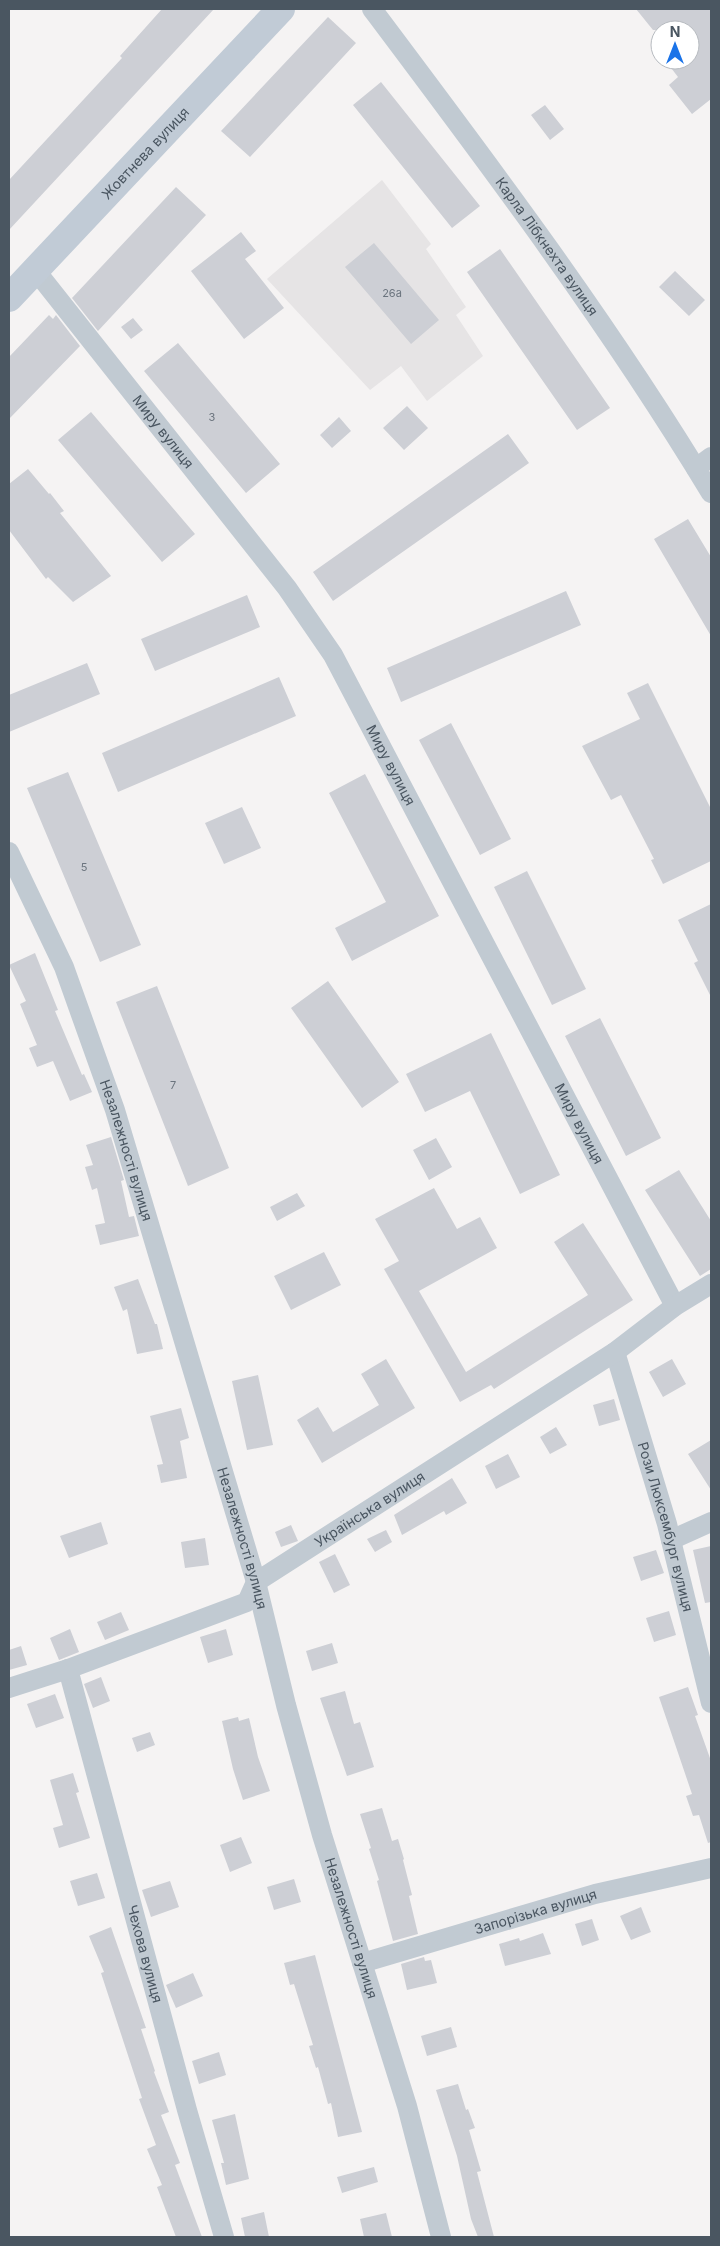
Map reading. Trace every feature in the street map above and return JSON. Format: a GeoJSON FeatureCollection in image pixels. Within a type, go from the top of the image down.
{"type":"FeatureCollection","features":[{"type":"Feature","properties":{"kind":"main road","name":"Жовтнева вулиця"},"geometry":{"type":"LineString","coordinates":[[9,298],[281,9]]}},
{"type":"Feature","properties":{"kind":"street","name":"Карла Лібкнехта вулиця"},"geometry":{"type":"LineString","coordinates":[[372,9],[501,181],[668,421],[704,462],[711,493]]}},
{"type":"Feature","properties":{"kind":"street","name":"Миру вулиця"},"geometry":{"type":"LineString","coordinates":[[36,271],[287,588],[333,655],[675,1306]]}},
{"type":"Feature","properties":{"kind":"street","name":"Незалежності вулиця"},"geometry":{"type":"LineString","coordinates":[[9,852],[64,967],[115,1110],[256,1582],[311,1798],[407,2106],[440,2237]]}},
{"type":"Feature","properties":{"kind":"street","name":"Українська вулиця"},"geometry":{"type":"LineString","coordinates":[[9,1688],[68,1669],[247,1602],[256,1582],[615,1352],[675,1306],[711,1284]]}},
{"type":"Feature","properties":{"kind":"street","name":"Рози Люксембург вулиця"},"geometry":{"type":"LineString","coordinates":[[615,1352],[671,1540],[711,1703]]}},
{"type":"Feature","properties":{"kind":"street"},"geometry":{"type":"LineString","coordinates":[[671,1540],[711,1522]]}},
{"type":"Feature","properties":{"kind":"street","name":"Чехова вулиця"},"geometry":{"type":"LineString","coordinates":[[68,1669],[187,2110],[224,2237]]}},
{"type":"Feature","properties":{"kind":"street","name":"Запорізька вулиця"},"geometry":{"type":"LineString","coordinates":[[362,1963],[595,1894],[711,1868]]}},
{"type":"Feature","properties":{"kind":"shaded area"},"geometry":{"type":"Polygon","coordinates":[[[382,180],[431,244],[426,249],[466,307],[456,315],[483,356],[427,401],[401,366],[370,390],[267,279],[382,180]]]}},
{"type":"Feature","properties":{"kind":"building"},"geometry":{"type":"Polygon","coordinates":[[[162,9],[214,9],[9,230],[9,180],[122,58],[120,56],[162,9]]]}},
{"type":"Feature","properties":{"kind":"building"},"geometry":{"type":"Polygon","coordinates":[[[636,9],[711,9],[711,99],[692,114],[669,85],[678,77],[673,70],[700,70],[700,20],[650,20],[650,26],[636,9]]]}},
{"type":"Feature","properties":{"kind":"building"},"geometry":{"type":"Polygon","coordinates":[[[328,17],[356,43],[250,157],[221,131],[328,17]]]}},
{"type":"Feature","properties":{"kind":"building"},"geometry":{"type":"Polygon","coordinates":[[[381,82],[480,206],[452,228],[353,105],[381,82]]]}},
{"type":"Feature","properties":{"kind":"building"},"geometry":{"type":"Polygon","coordinates":[[[545,105],[564,129],[550,140],[531,115],[545,105]]]}},
{"type":"Feature","properties":{"kind":"building"},"geometry":{"type":"Polygon","coordinates":[[[176,187],[206,215],[98,331],[72,298],[176,187]]]}},
{"type":"Feature","properties":{"kind":"building"},"geometry":{"type":"Polygon","coordinates":[[[241,232],[256,251],[245,259],[284,308],[244,339],[191,271],[241,232]]]}},
{"type":"Feature","properties":{"kind":"building"},"geometry":{"type":"Polygon","coordinates":[[[374,243],[439,320],[411,344],[345,267],[374,243]]]}},
{"type":"Feature","properties":{"kind":"building"},"geometry":{"type":"Polygon","coordinates":[[[500,249],[610,408],[577,430],[467,272],[500,249]]]}},
{"type":"Feature","properties":{"kind":"building"},"geometry":{"type":"Polygon","coordinates":[[[675,271],[705,300],[689,316],[659,287],[675,271]]]}},
{"type":"Feature","properties":{"kind":"building"},"geometry":{"type":"Polygon","coordinates":[[[49,315],[53,319],[56,315],[80,346],[9,419],[9,357],[49,315]]]}},
{"type":"Feature","properties":{"kind":"building"},"geometry":{"type":"Polygon","coordinates":[[[133,318],[143,330],[131,339],[121,327],[133,318]]]}},
{"type":"Feature","properties":{"kind":"building"},"geometry":{"type":"Polygon","coordinates":[[[178,343],[280,464],[246,493],[144,371],[178,343]]]}},
{"type":"Feature","properties":{"kind":"building"},"geometry":{"type":"Polygon","coordinates":[[[407,406],[428,428],[404,450],[383,428],[407,406]]]}},
{"type":"Feature","properties":{"kind":"building"},"geometry":{"type":"Polygon","coordinates":[[[91,412],[195,534],[162,562],[58,440],[91,412]]]}},
{"type":"Feature","properties":{"kind":"building"},"geometry":{"type":"Polygon","coordinates":[[[339,417],[351,431],[332,448],[320,435],[339,417]]]}},
{"type":"Feature","properties":{"kind":"building"},"geometry":{"type":"Polygon","coordinates":[[[508,434],[529,463],[333,601],[313,572],[508,434]]]}},
{"type":"Feature","properties":{"kind":"building"},"geometry":{"type":"Polygon","coordinates":[[[28,469],[64,511],[60,513],[111,576],[73,602],[48,577],[46,579],[9,530],[9,484],[28,469]]]}},
{"type":"Feature","properties":{"kind":"building"},"geometry":{"type":"Polygon","coordinates":[[[688,519],[711,557],[711,636],[654,539],[688,519]]]}},
{"type":"Feature","properties":{"kind":"building"},"geometry":{"type":"Polygon","coordinates":[[[566,591],[581,625],[401,702],[387,668],[566,591]]]}},
{"type":"Feature","properties":{"kind":"building"},"geometry":{"type":"Polygon","coordinates":[[[247,595],[260,627],[155,671],[141,639],[247,595]]]}},
{"type":"Feature","properties":{"kind":"building"},"geometry":{"type":"Polygon","coordinates":[[[87,663],[100,694],[9,732],[9,695],[87,663]]]}},
{"type":"Feature","properties":{"kind":"building"},"geometry":{"type":"Polygon","coordinates":[[[279,677],[296,716],[118,792],[102,753],[279,677]]]}},
{"type":"Feature","properties":{"kind":"building"},"geometry":{"type":"Polygon","coordinates":[[[648,683],[711,809],[711,861],[663,884],[651,860],[654,859],[621,795],[611,800],[582,746],[640,719],[627,693],[648,683]]]}},
{"type":"Feature","properties":{"kind":"building"},"geometry":{"type":"Polygon","coordinates":[[[451,723],[511,839],[480,855],[419,740],[451,723]]]}},
{"type":"Feature","properties":{"kind":"building"},"geometry":{"type":"Polygon","coordinates":[[[68,772],[141,945],[100,962],[27,788],[68,772]]]}},
{"type":"Feature","properties":{"kind":"building"},"geometry":{"type":"Polygon","coordinates":[[[365,774],[439,916],[352,961],[335,928],[386,902],[329,793],[365,774]]]}},
{"type":"Feature","properties":{"kind":"building"},"geometry":{"type":"Polygon","coordinates":[[[242,807],[261,848],[224,864],[205,823],[242,807]]]}},
{"type":"Feature","properties":{"kind":"building"},"geometry":{"type":"Polygon","coordinates":[[[527,871],[586,989],[552,1005],[494,887],[527,871]]]}},
{"type":"Feature","properties":{"kind":"building"},"geometry":{"type":"Polygon","coordinates":[[[711,904],[711,997],[694,963],[698,961],[678,920],[711,904]]]}},
{"type":"Feature","properties":{"kind":"building"},"geometry":{"type":"Polygon","coordinates":[[[35,953],[58,1010],[55,1011],[82,1075],[84,1074],[92,1092],[70,1101],[53,1061],[37,1067],[29,1048],[37,1045],[20,1004],[26,1001],[9,965],[35,953]]]}},
{"type":"Feature","properties":{"kind":"building"},"geometry":{"type":"Polygon","coordinates":[[[328,981],[399,1082],[362,1108],[291,1008],[328,981]]]}},
{"type":"Feature","properties":{"kind":"building"},"geometry":{"type":"Polygon","coordinates":[[[157,986],[229,1168],[188,1186],[116,1002],[157,986]]]}},
{"type":"Feature","properties":{"kind":"building"},"geometry":{"type":"Polygon","coordinates":[[[600,1018],[661,1138],[626,1156],[565,1036],[600,1018]]]}},
{"type":"Feature","properties":{"kind":"building"},"geometry":{"type":"Polygon","coordinates":[[[491,1033],[560,1175],[520,1194],[470,1091],[425,1112],[406,1074],[491,1033]]]}},
{"type":"Feature","properties":{"kind":"building"},"geometry":{"type":"Polygon","coordinates":[[[111,1137],[124,1180],[121,1181],[129,1217],[134,1216],[139,1236],[100,1245],[95,1225],[105,1223],[97,1188],[92,1190],[85,1167],[93,1165],[86,1145],[111,1137]]]}},
{"type":"Feature","properties":{"kind":"building"},"geometry":{"type":"Polygon","coordinates":[[[436,1138],[452,1167],[429,1180],[413,1150],[436,1138]]]}},
{"type":"Feature","properties":{"kind":"building"},"geometry":{"type":"Polygon","coordinates":[[[679,1170],[711,1221],[711,1269],[700,1276],[645,1190],[679,1170]]]}},
{"type":"Feature","properties":{"kind":"building"},"geometry":{"type":"Polygon","coordinates":[[[434,1188],[457,1229],[480,1217],[497,1248],[419,1291],[466,1372],[588,1295],[554,1242],[583,1223],[633,1300],[494,1389],[491,1385],[460,1402],[384,1269],[399,1261],[375,1219],[434,1188]]]}},
{"type":"Feature","properties":{"kind":"building"},"geometry":{"type":"Polygon","coordinates":[[[297,1193],[305,1206],[277,1221],[270,1207],[297,1193]]]}},
{"type":"Feature","properties":{"kind":"building"},"geometry":{"type":"Polygon","coordinates":[[[324,1252],[341,1285],[291,1310],[274,1276],[324,1252]]]}},
{"type":"Feature","properties":{"kind":"building"},"geometry":{"type":"Polygon","coordinates":[[[138,1279],[155,1324],[157,1324],[163,1349],[137,1354],[127,1309],[123,1311],[114,1287],[138,1279]]]}},
{"type":"Feature","properties":{"kind":"building"},"geometry":{"type":"Polygon","coordinates":[[[386,1359],[415,1408],[322,1463],[297,1420],[318,1407],[333,1432],[379,1405],[361,1374],[386,1359]]]}},
{"type":"Feature","properties":{"kind":"building"},"geometry":{"type":"Polygon","coordinates":[[[672,1359],[686,1384],[663,1397],[649,1372],[672,1359]]]}},
{"type":"Feature","properties":{"kind":"building"},"geometry":{"type":"Polygon","coordinates":[[[258,1375],[273,1445],[247,1450],[232,1381],[258,1375]]]}},
{"type":"Feature","properties":{"kind":"building"},"geometry":{"type":"Polygon","coordinates":[[[614,1399],[620,1420],[599,1426],[593,1405],[614,1399]]]}},
{"type":"Feature","properties":{"kind":"building"},"geometry":{"type":"Polygon","coordinates":[[[181,1408],[189,1438],[180,1441],[187,1478],[161,1483],[157,1465],[163,1464],[150,1416],[181,1408]]]}},
{"type":"Feature","properties":{"kind":"building"},"geometry":{"type":"Polygon","coordinates":[[[556,1427],[567,1445],[550,1454],[540,1437],[556,1427]]]}},
{"type":"Feature","properties":{"kind":"building"},"geometry":{"type":"Polygon","coordinates":[[[711,1440],[711,1490],[688,1454],[711,1440]]]}},
{"type":"Feature","properties":{"kind":"building"},"geometry":{"type":"Polygon","coordinates":[[[508,1454],[520,1477],[496,1489],[485,1466],[508,1454]]]}},
{"type":"Feature","properties":{"kind":"building"},"geometry":{"type":"Polygon","coordinates":[[[452,1478],[467,1503],[446,1515],[444,1511],[402,1535],[394,1515],[452,1478]]]}},
{"type":"Feature","properties":{"kind":"building"},"geometry":{"type":"Polygon","coordinates":[[[101,1522],[108,1544],[69,1558],[60,1536],[101,1522]]]}},
{"type":"Feature","properties":{"kind":"building"},"geometry":{"type":"Polygon","coordinates":[[[291,1525],[298,1541],[281,1547],[275,1532],[291,1525]]]}},
{"type":"Feature","properties":{"kind":"building"},"geometry":{"type":"Polygon","coordinates":[[[386,1530],[392,1542],[375,1552],[367,1539],[386,1530]]]}},
{"type":"Feature","properties":{"kind":"building"},"geometry":{"type":"Polygon","coordinates":[[[205,1538],[209,1565],[185,1568],[181,1542],[205,1538]]]}},
{"type":"Feature","properties":{"kind":"building"},"geometry":{"type":"Polygon","coordinates":[[[711,1546],[711,1602],[705,1603],[693,1550],[711,1546]]]}},
{"type":"Feature","properties":{"kind":"building"},"geometry":{"type":"Polygon","coordinates":[[[656,1550],[664,1573],[641,1581],[633,1557],[656,1550]]]}},
{"type":"Feature","properties":{"kind":"building"},"geometry":{"type":"Polygon","coordinates":[[[335,1554],[350,1585],[334,1593],[319,1562],[335,1554]]]}},
{"type":"Feature","properties":{"kind":"building"},"geometry":{"type":"Polygon","coordinates":[[[669,1611],[676,1635],[654,1642],[646,1618],[669,1611]]]}},
{"type":"Feature","properties":{"kind":"building"},"geometry":{"type":"Polygon","coordinates":[[[121,1612],[129,1630],[105,1640],[97,1622],[121,1612]]]}},
{"type":"Feature","properties":{"kind":"building"},"geometry":{"type":"Polygon","coordinates":[[[70,1629],[79,1652],[59,1660],[50,1638],[70,1629]]]}},
{"type":"Feature","properties":{"kind":"building"},"geometry":{"type":"Polygon","coordinates":[[[226,1629],[233,1655],[208,1663],[200,1637],[226,1629]]]}},
{"type":"Feature","properties":{"kind":"building"},"geometry":{"type":"Polygon","coordinates":[[[332,1643],[338,1663],[312,1671],[306,1651],[332,1643]]]}},
{"type":"Feature","properties":{"kind":"building"},"geometry":{"type":"Polygon","coordinates":[[[21,1646],[27,1665],[9,1670],[9,1650],[21,1646]]]}},
{"type":"Feature","properties":{"kind":"building"},"geometry":{"type":"Polygon","coordinates":[[[101,1677],[110,1701],[93,1708],[84,1684],[101,1677]]]}},
{"type":"Feature","properties":{"kind":"building"},"geometry":{"type":"Polygon","coordinates":[[[688,1687],[698,1715],[695,1716],[711,1761],[711,1842],[708,1843],[699,1815],[693,1816],[686,1796],[692,1794],[659,1697],[688,1687]]]}},
{"type":"Feature","properties":{"kind":"building"},"geometry":{"type":"Polygon","coordinates":[[[345,1691],[354,1724],[360,1722],[374,1767],[347,1776],[320,1698],[345,1691]]]}},
{"type":"Feature","properties":{"kind":"building"},"geometry":{"type":"Polygon","coordinates":[[[55,1694],[64,1718],[36,1728],[27,1704],[55,1694]]]}},
{"type":"Feature","properties":{"kind":"building"},"geometry":{"type":"Polygon","coordinates":[[[238,1717],[239,1721],[249,1718],[258,1757],[270,1791],[243,1800],[233,1769],[222,1721],[238,1717]]]}},
{"type":"Feature","properties":{"kind":"building"},"geometry":{"type":"Polygon","coordinates":[[[150,1732],[155,1745],[137,1752],[132,1738],[150,1732]]]}},
{"type":"Feature","properties":{"kind":"building"},"geometry":{"type":"Polygon","coordinates":[[[73,1773],[79,1792],[76,1793],[90,1838],[59,1848],[53,1828],[63,1825],[50,1780],[73,1773]]]}},
{"type":"Feature","properties":{"kind":"building"},"geometry":{"type":"Polygon","coordinates":[[[382,1808],[392,1841],[398,1839],[404,1859],[412,1895],[409,1896],[418,1934],[393,1941],[377,1881],[379,1880],[369,1849],[371,1848],[360,1814],[382,1808]]]}},
{"type":"Feature","properties":{"kind":"building"},"geometry":{"type":"Polygon","coordinates":[[[241,1837],[252,1863],[230,1872],[220,1845],[241,1837]]]}},
{"type":"Feature","properties":{"kind":"building"},"geometry":{"type":"Polygon","coordinates":[[[97,1873],[105,1898],[78,1906],[70,1881],[97,1873]]]}},
{"type":"Feature","properties":{"kind":"building"},"geometry":{"type":"Polygon","coordinates":[[[294,1879],[301,1902],[274,1910],[267,1887],[294,1879]]]}},
{"type":"Feature","properties":{"kind":"building"},"geometry":{"type":"Polygon","coordinates":[[[170,1881],[179,1907],[151,1917],[142,1890],[170,1881]]]}},
{"type":"Feature","properties":{"kind":"building"},"geometry":{"type":"Polygon","coordinates":[[[641,1907],[651,1932],[631,1940],[620,1916],[641,1907]]]}},
{"type":"Feature","properties":{"kind":"building"},"geometry":{"type":"Polygon","coordinates":[[[592,1919],[599,1940],[582,1946],[575,1924],[592,1919]]]}},
{"type":"Feature","properties":{"kind":"building"},"geometry":{"type":"Polygon","coordinates":[[[111,1927],[146,2028],[141,2029],[169,2112],[161,2115],[180,2163],[175,2165],[202,2237],[176,2237],[157,2187],[162,2185],[147,2149],[156,2145],[139,2099],[142,2098],[101,1973],[104,1972],[89,1936],[111,1927]]]}},
{"type":"Feature","properties":{"kind":"building"},"geometry":{"type":"Polygon","coordinates":[[[543,1933],[551,1954],[505,1966],[499,1944],[519,1938],[520,1941],[543,1933]]]}},
{"type":"Feature","properties":{"kind":"building"},"geometry":{"type":"Polygon","coordinates":[[[315,1955],[362,2132],[338,2137],[331,2103],[328,2104],[318,2067],[316,2068],[309,2046],[313,2045],[294,1984],[290,1985],[284,1963],[315,1955]]]}},
{"type":"Feature","properties":{"kind":"building"},"geometry":{"type":"Polygon","coordinates":[[[424,1957],[425,1961],[431,1960],[437,1983],[407,1990],[401,1964],[424,1957]]]}},
{"type":"Feature","properties":{"kind":"building"},"geometry":{"type":"Polygon","coordinates":[[[193,1973],[203,1996],[176,2008],[166,1985],[193,1973]]]}},
{"type":"Feature","properties":{"kind":"building"},"geometry":{"type":"Polygon","coordinates":[[[451,2027],[457,2047],[427,2056],[421,2036],[451,2027]]]}},
{"type":"Feature","properties":{"kind":"building"},"geometry":{"type":"Polygon","coordinates":[[[219,2052],[226,2075],[199,2084],[192,2061],[219,2052]]]}},
{"type":"Feature","properties":{"kind":"building"},"geometry":{"type":"Polygon","coordinates":[[[458,2084],[466,2110],[468,2109],[475,2128],[469,2130],[481,2171],[477,2172],[494,2237],[478,2237],[471,2219],[457,2156],[436,2090],[458,2084]]]}},
{"type":"Feature","properties":{"kind":"building"},"geometry":{"type":"Polygon","coordinates":[[[235,2114],[249,2179],[226,2185],[221,2163],[224,2163],[212,2120],[235,2114]]]}},
{"type":"Feature","properties":{"kind":"building"},"geometry":{"type":"Polygon","coordinates":[[[374,2167],[378,2182],[342,2193],[337,2177],[374,2167]]]}},
{"type":"Feature","properties":{"kind":"building"},"geometry":{"type":"Polygon","coordinates":[[[264,2212],[269,2237],[245,2237],[241,2218],[264,2212]]]}},
{"type":"Feature","properties":{"kind":"building"},"geometry":{"type":"Polygon","coordinates":[[[386,2213],[392,2237],[364,2237],[360,2219],[386,2213]]]}}]}
